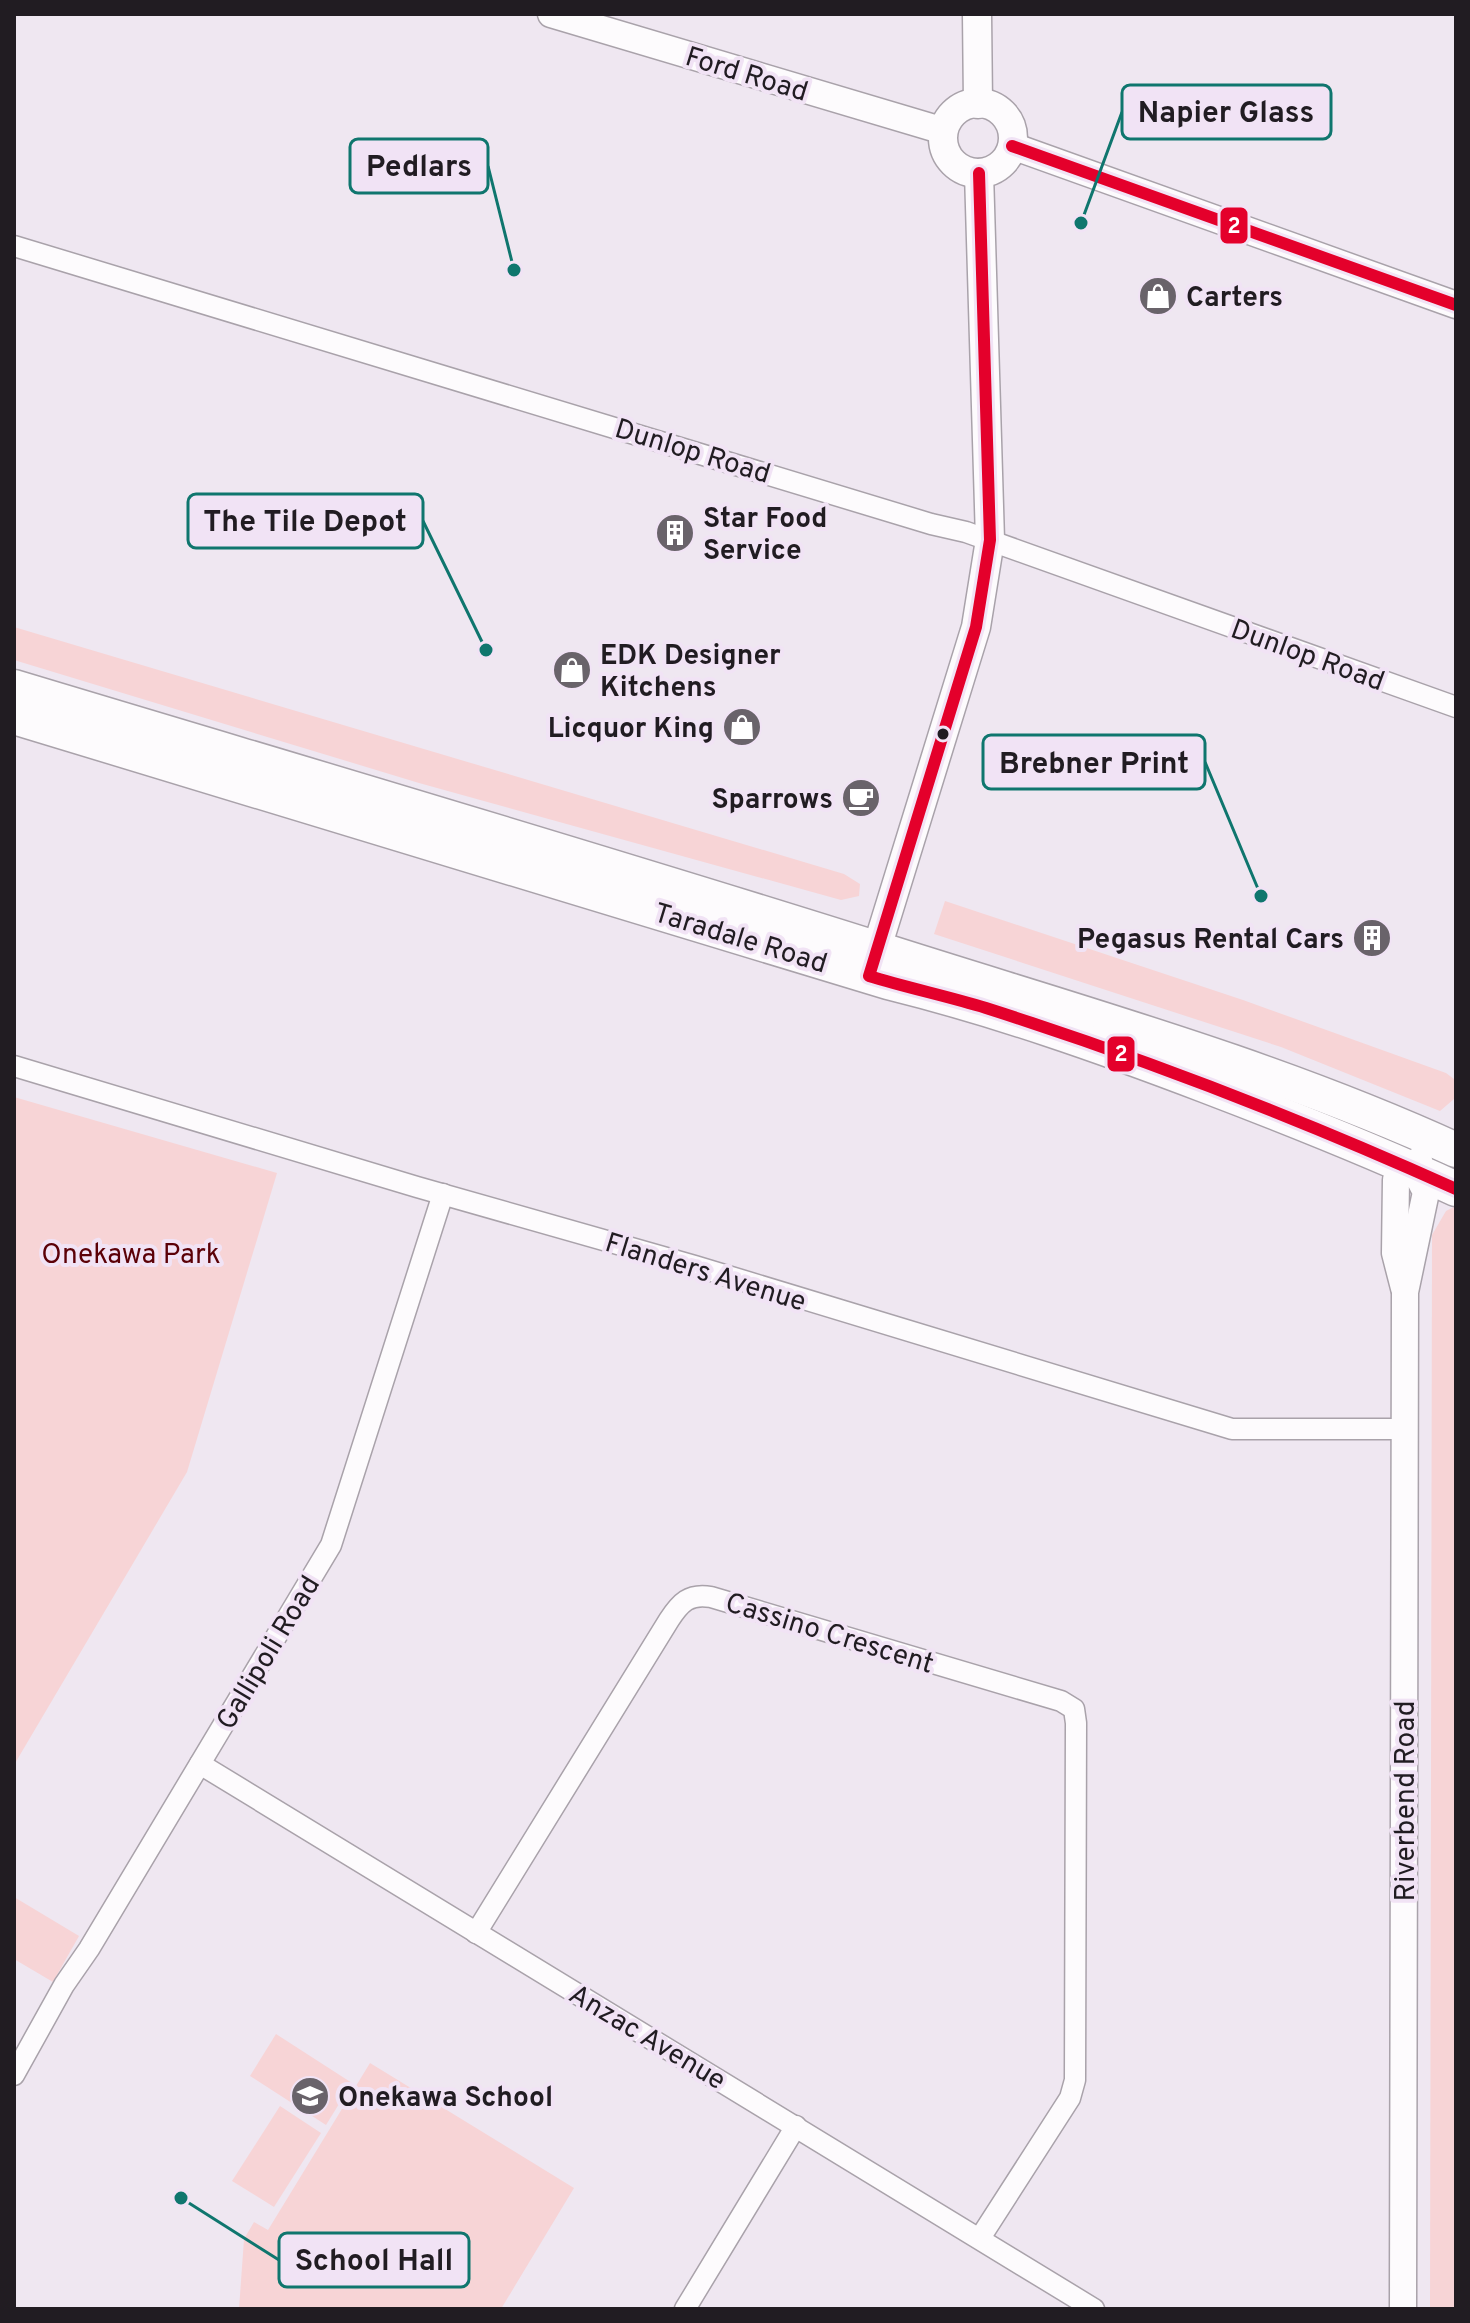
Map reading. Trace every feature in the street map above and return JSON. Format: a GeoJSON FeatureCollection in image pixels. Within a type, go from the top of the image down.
{"type":"FeatureCollection","features":[{"type":"Feature","properties":{"kind":"highway","name":"Taradale Road"},"geometry":{"type":"LineString","coordinates":[[14,687],[838,934],[873,962],[995,1011],[1104,1047],[1272,1111],[1456,1189]]}},
{"type":"Feature","properties":{"kind":"highway","name":"Taradale Road"},"geometry":{"type":"LineString","coordinates":[[14,717],[873,962],[1242,1063],[1443,1144]]}},
{"type":"Feature","properties":{"kind":"main road"},"geometry":{"type":"LineString","coordinates":[[977,14],[978,104]]}},
{"type":"Feature","properties":{"kind":"main road"},"geometry":{"type":"LineString","coordinates":[[978,104],[988,105],[1005,116],[1010,125],[1012,146],[1000,165],[979,173],[959,168],[951,161],[946,152],[944,131],[947,122],[960,109],[978,104]]}},
{"type":"Feature","properties":{"kind":"main road"},"geometry":{"type":"LineString","coordinates":[[873,962],[976,627],[990,540],[979,173]]}},
{"type":"Feature","properties":{"kind":"street","name":"Ford Road"},"geometry":{"type":"LineString","coordinates":[[551,14],[944,131]]}},
{"type":"Feature","properties":{"kind":"street"},"geometry":{"type":"LineString","coordinates":[[1012,146],[1456,305]]}},
{"type":"Feature","properties":{"kind":"street","name":"Dunlop Road"},"geometry":{"type":"LineString","coordinates":[[14,246],[990,540],[1456,707]]}},
{"type":"Feature","properties":{"kind":"street","name":"Flanders Avenue"},"geometry":{"type":"LineString","coordinates":[[14,1066],[695,1266],[1232,1429],[1405,1429]]}},
{"type":"Feature","properties":{"kind":"street"},"geometry":{"type":"LineString","coordinates":[[1414,1169],[1443,1144]]}},
{"type":"Feature","properties":{"kind":"street","name":"Riverbend Road"},"geometry":{"type":"LineString","coordinates":[[1403,2309],[1405,1292],[1426,1192],[1414,1169]]}},
{"type":"Feature","properties":{"kind":"street","name":"Gallipoli Road"},"geometry":{"type":"LineString","coordinates":[[14,2075],[64,1985],[266,1656],[338,1530],[443,1194]]}},
{"type":"Feature","properties":{"kind":"street","name":"Cassino Crescent"},"geometry":{"type":"LineString","coordinates":[[476,1933],[674,1613],[687,1598],[699,1595],[711,1597],[1080,1705],[1076,1723],[1074,2090],[980,2238]]}},
{"type":"Feature","properties":{"kind":"street","name":"Anzac Avenue"},"geometry":{"type":"LineString","coordinates":[[200,1764],[1094,2309]]}},
{"type":"Feature","properties":{"kind":"street"},"geometry":{"type":"LineString","coordinates":[[685,2309],[796,2126]]}},
{"type":"Feature","properties":{"kind":"green space"},"geometry":{"type":"Polygon","coordinates":[[[14,627],[844,874],[860,884],[859,896],[841,900],[419,783],[14,660],[14,627]]]}},
{"type":"Feature","properties":{"kind":"green space"},"geometry":{"type":"Polygon","coordinates":[[[945,901],[1243,1000],[1446,1073],[1454,1079],[1454,1099],[1440,1111],[1281,1047],[934,934],[945,901]]]}},
{"type":"Feature","properties":{"kind":"green space","name":"Onekawa Park"},"geometry":{"type":"Polygon","coordinates":[[[14,1097],[277,1173],[187,1472],[14,1765],[14,1097]]]}},
{"type":"Feature","properties":{"kind":"green space"},"geometry":{"type":"Polygon","coordinates":[[[1456,1206],[1456,2309],[1430,2309],[1432,1235],[1446,1211],[1456,1206]]]}},
{"type":"Feature","properties":{"kind":"green space"},"geometry":{"type":"Polygon","coordinates":[[[14,1897],[79,1936],[53,1982],[14,1959],[14,1897]]]}},
{"type":"Feature","properties":{"kind":"green space"},"geometry":{"type":"Polygon","coordinates":[[[276,2034],[352,2083],[326,2125],[250,2076],[276,2034]]]}},
{"type":"Feature","properties":{"kind":"green space"},"geometry":{"type":"Polygon","coordinates":[[[370,2063],[574,2188],[501,2309],[239,2309],[244,2239],[254,2222],[268,2230],[370,2063]]]}},
{"type":"Feature","properties":{"kind":"green space"},"geometry":{"type":"Polygon","coordinates":[[[280,2106],[321,2133],[274,2207],[232,2181],[280,2106]]]}},
{"type":"Feature","properties":{"kind":"transit line","name":"2"},"geometry":{"type":"LineString","coordinates":[[1012,146],[1456,305]]}},
{"type":"Feature","properties":{"kind":"transit line","name":"2"},"geometry":{"type":"LineString","coordinates":[[979,173],[990,540],[976,627],[869,976],[986,1008],[1165,1069],[1456,1189]]}},
{"type":"Feature","properties":{"kind":"place","name":"Napier Glass"},"geometry":{"type":"Point","coordinates":[1081,223]}},
{"type":"Feature","properties":{"kind":"place","name":"Pedlars"},"geometry":{"type":"Point","coordinates":[514,270]}},
{"type":"Feature","properties":{"kind":"place","name":"Carters"},"geometry":{"type":"Point","coordinates":[1158,296]}},
{"type":"Feature","properties":{"kind":"place","name":"Star Food Service"},"geometry":{"type":"Point","coordinates":[675,533]}},
{"type":"Feature","properties":{"kind":"place","name":"The Tile Depot"},"geometry":{"type":"Point","coordinates":[486,650]}},
{"type":"Feature","properties":{"kind":"place","name":"EDK Designer Kitchens"},"geometry":{"type":"Point","coordinates":[572,670]}},
{"type":"Feature","properties":{"kind":"place","name":"Licquor King"},"geometry":{"type":"Point","coordinates":[742,727]}},
{"type":"Feature","properties":{"kind":"place","name":"Sparrows"},"geometry":{"type":"Point","coordinates":[861,798]}},
{"type":"Feature","properties":{"kind":"place","name":"Brebner Print"},"geometry":{"type":"Point","coordinates":[1261,896]}},
{"type":"Feature","properties":{"kind":"place","name":"Pegasus Rental Cars"},"geometry":{"type":"Point","coordinates":[1372,938]}},
{"type":"Feature","properties":{"kind":"place","name":"Onekawa School"},"geometry":{"type":"Point","coordinates":[310,2096]}},
{"type":"Feature","properties":{"kind":"place","name":"School Hall"},"geometry":{"type":"Point","coordinates":[181,2198]}}]}
